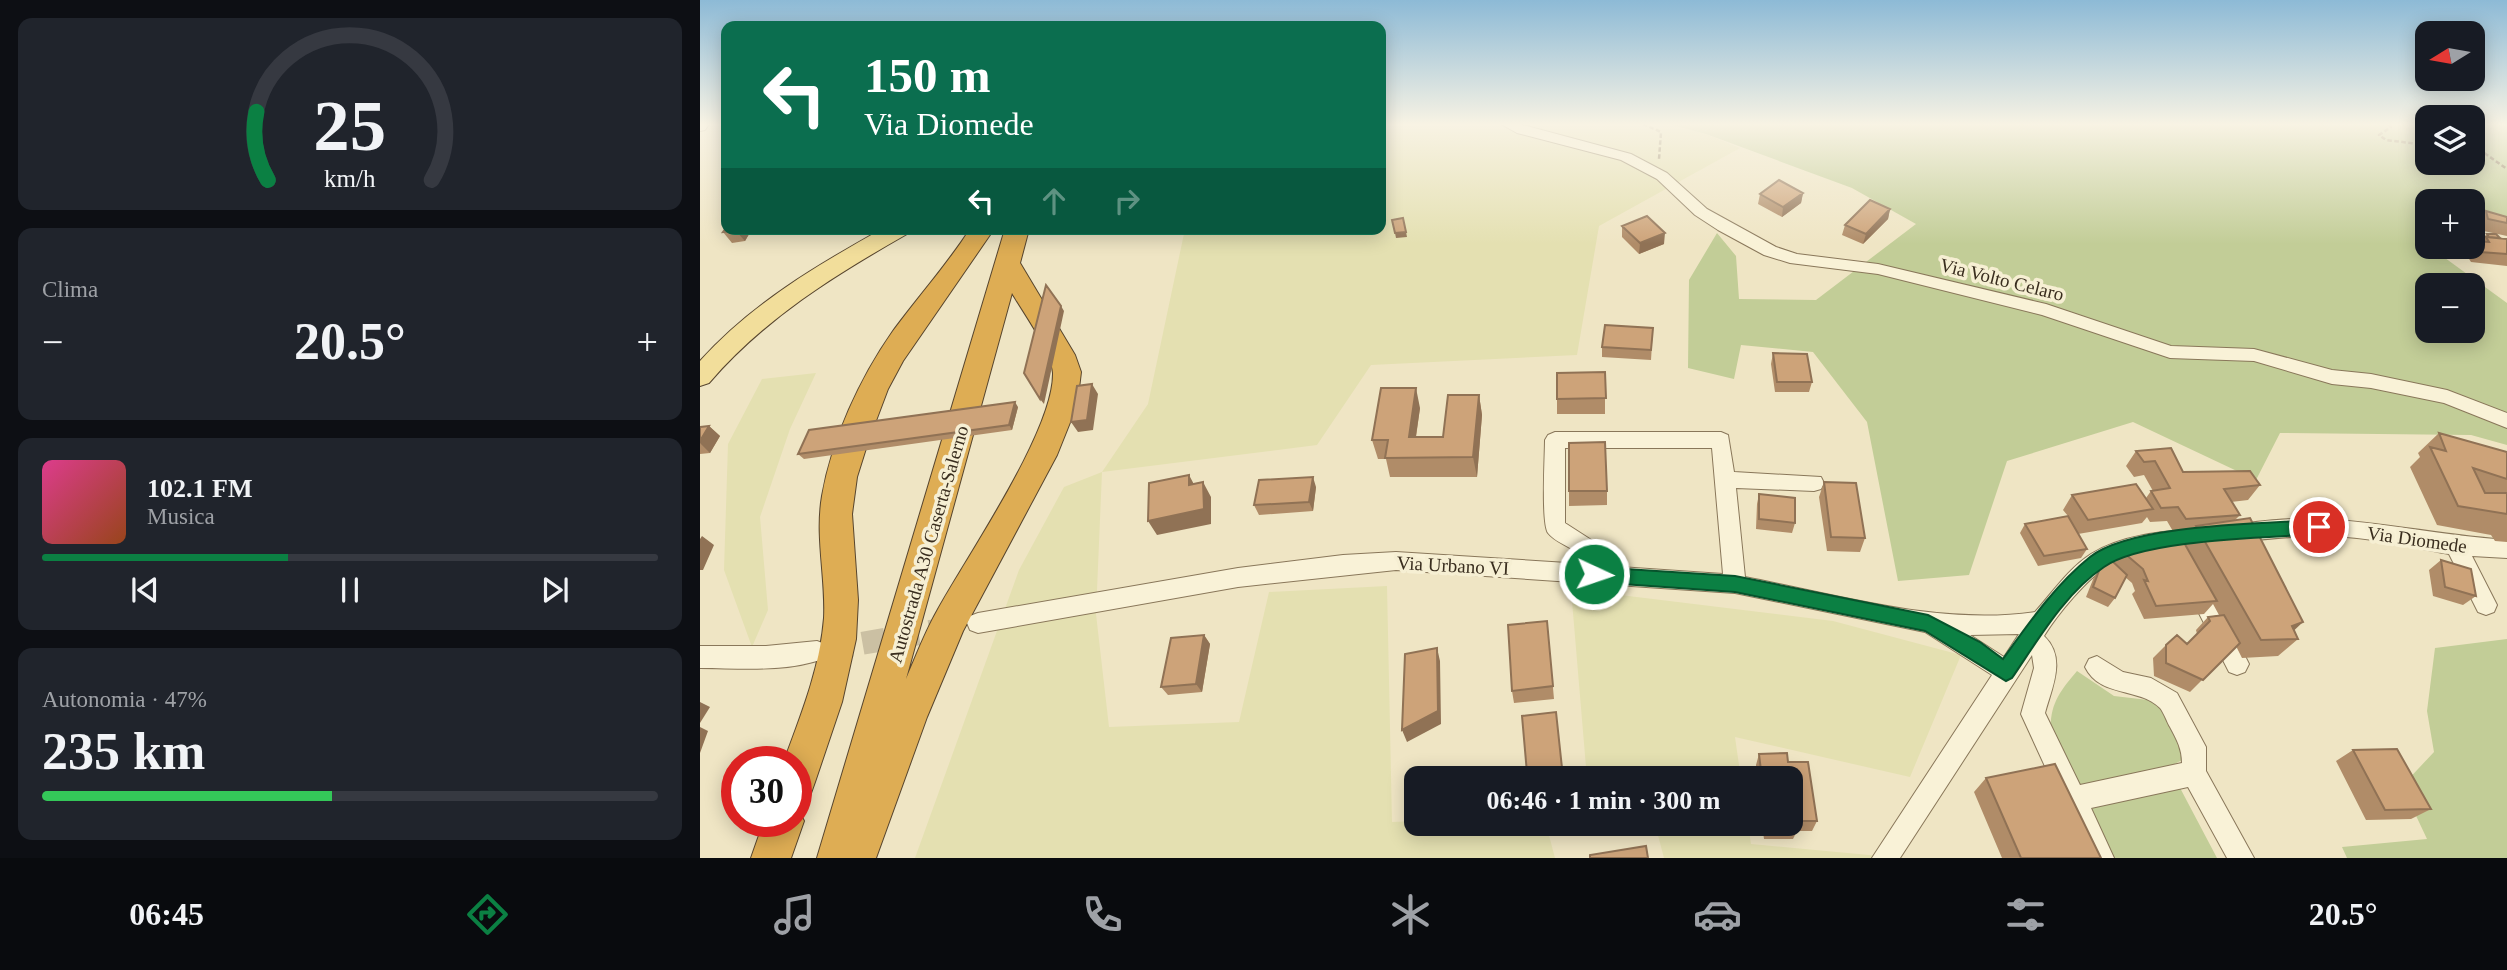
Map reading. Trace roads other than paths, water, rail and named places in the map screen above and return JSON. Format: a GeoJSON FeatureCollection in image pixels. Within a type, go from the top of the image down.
{"type":"FeatureCollection","features":[{"type":"Feature","properties":{"kind":"highway"},"geometry":{"type":"LineString","coordinates":[[807,746],[836,654],[841,620],[841,581],[835,545],[834,509],[842,476],[875,389],[900,343],[978,235]]}},
{"type":"Feature","properties":{"kind":"highway","name":"Autostrada A30 Caserta-Salerno"},"geometry":{"type":"LineString","coordinates":[[837,858],[1015,235]]}},
{"type":"Feature","properties":{"kind":"highway"},"geometry":{"type":"LineString","coordinates":[[856,858],[908,717],[948,624],[1042,456],[1062,405],[1067,372],[1061,355],[1007,264]]}},
{"type":"Feature","properties":{"kind":"highway"},"geometry":{"type":"LineString","coordinates":[[771,858],[778,837]]}},
{"type":"Feature","properties":{"kind":"main road"},"geometry":{"type":"LineString","coordinates":[[700,377],[759,319],[809,282],[889,235]]}},
{"type":"Feature","properties":{"kind":"street","name":"Via Volto Celaro"},"geometry":{"type":"LineString","coordinates":[[1639,164],[1662,176],[1701,212],[1770,251],[1796,260],[1878,270],[2046,310],[2170,352],[2254,355],[2332,377],[2371,381],[2447,397],[2507,421]]}},
{"type":"Feature","properties":{"kind":"street"},"geometry":{"type":"LineString","coordinates":[[1594,574],[1595,559],[1591,551],[1561,533],[1555,526],[1555,440],[1721,440],[1735,584]]}},
{"type":"Feature","properties":{"kind":"street"},"geometry":{"type":"LineString","coordinates":[[1725,480],[1814,483]]}},
{"type":"Feature","properties":{"kind":"street","name":"Via Diomede"},"geometry":{"type":"LineString","coordinates":[[1885,858],[2036,630],[2073,584],[2098,561],[2127,548],[2171,539],[2319,527],[2389,534],[2456,546],[2507,549]]}},
{"type":"Feature","properties":{"kind":"street"},"geometry":{"type":"LineString","coordinates":[[2239,533],[2250,556]]}},
{"type":"Feature","properties":{"kind":"street"},"geometry":{"type":"LineString","coordinates":[[2171,539],[2237,664]]}},
{"type":"Feature","properties":{"kind":"street"},"geometry":{"type":"LineString","coordinates":[[2456,546],[2486,606]]}},
{"type":"Feature","properties":{"kind":"street","name":"Via Urbano VI"},"geometry":{"type":"LineString","coordinates":[[978,623],[1239,577],[1346,563],[1396,561],[1735,584],[1928,623],[2008,626],[2036,630]]}},
{"type":"Feature","properties":{"kind":"street","name":"Via Urbano VI"},"geometry":{"type":"LineString","coordinates":[[1928,623],[1973,648],[2006,672]]}},
{"type":"Feature","properties":{"kind":"street"},"geometry":{"type":"LineString","coordinates":[[2036,630],[2045,652],[2046,668],[2033,714],[2101,858]]}},
{"type":"Feature","properties":{"kind":"street"},"geometry":{"type":"LineString","coordinates":[[700,657],[766,657],[817,651]]}},
{"type":"Feature","properties":{"kind":"street"},"geometry":{"type":"LineString","coordinates":[[2098,667],[2118,682],[2151,689],[2169,701],[2194,747],[2194,774],[2241,858]]}},
{"type":"Feature","properties":{"kind":"street"},"geometry":{"type":"LineString","coordinates":[[2073,799],[2194,774]]}},
{"type":"Feature","properties":{"kind":"tunnel"},"geometry":{"type":"LineString","coordinates":[[829,649],[951,628]]}}]}
